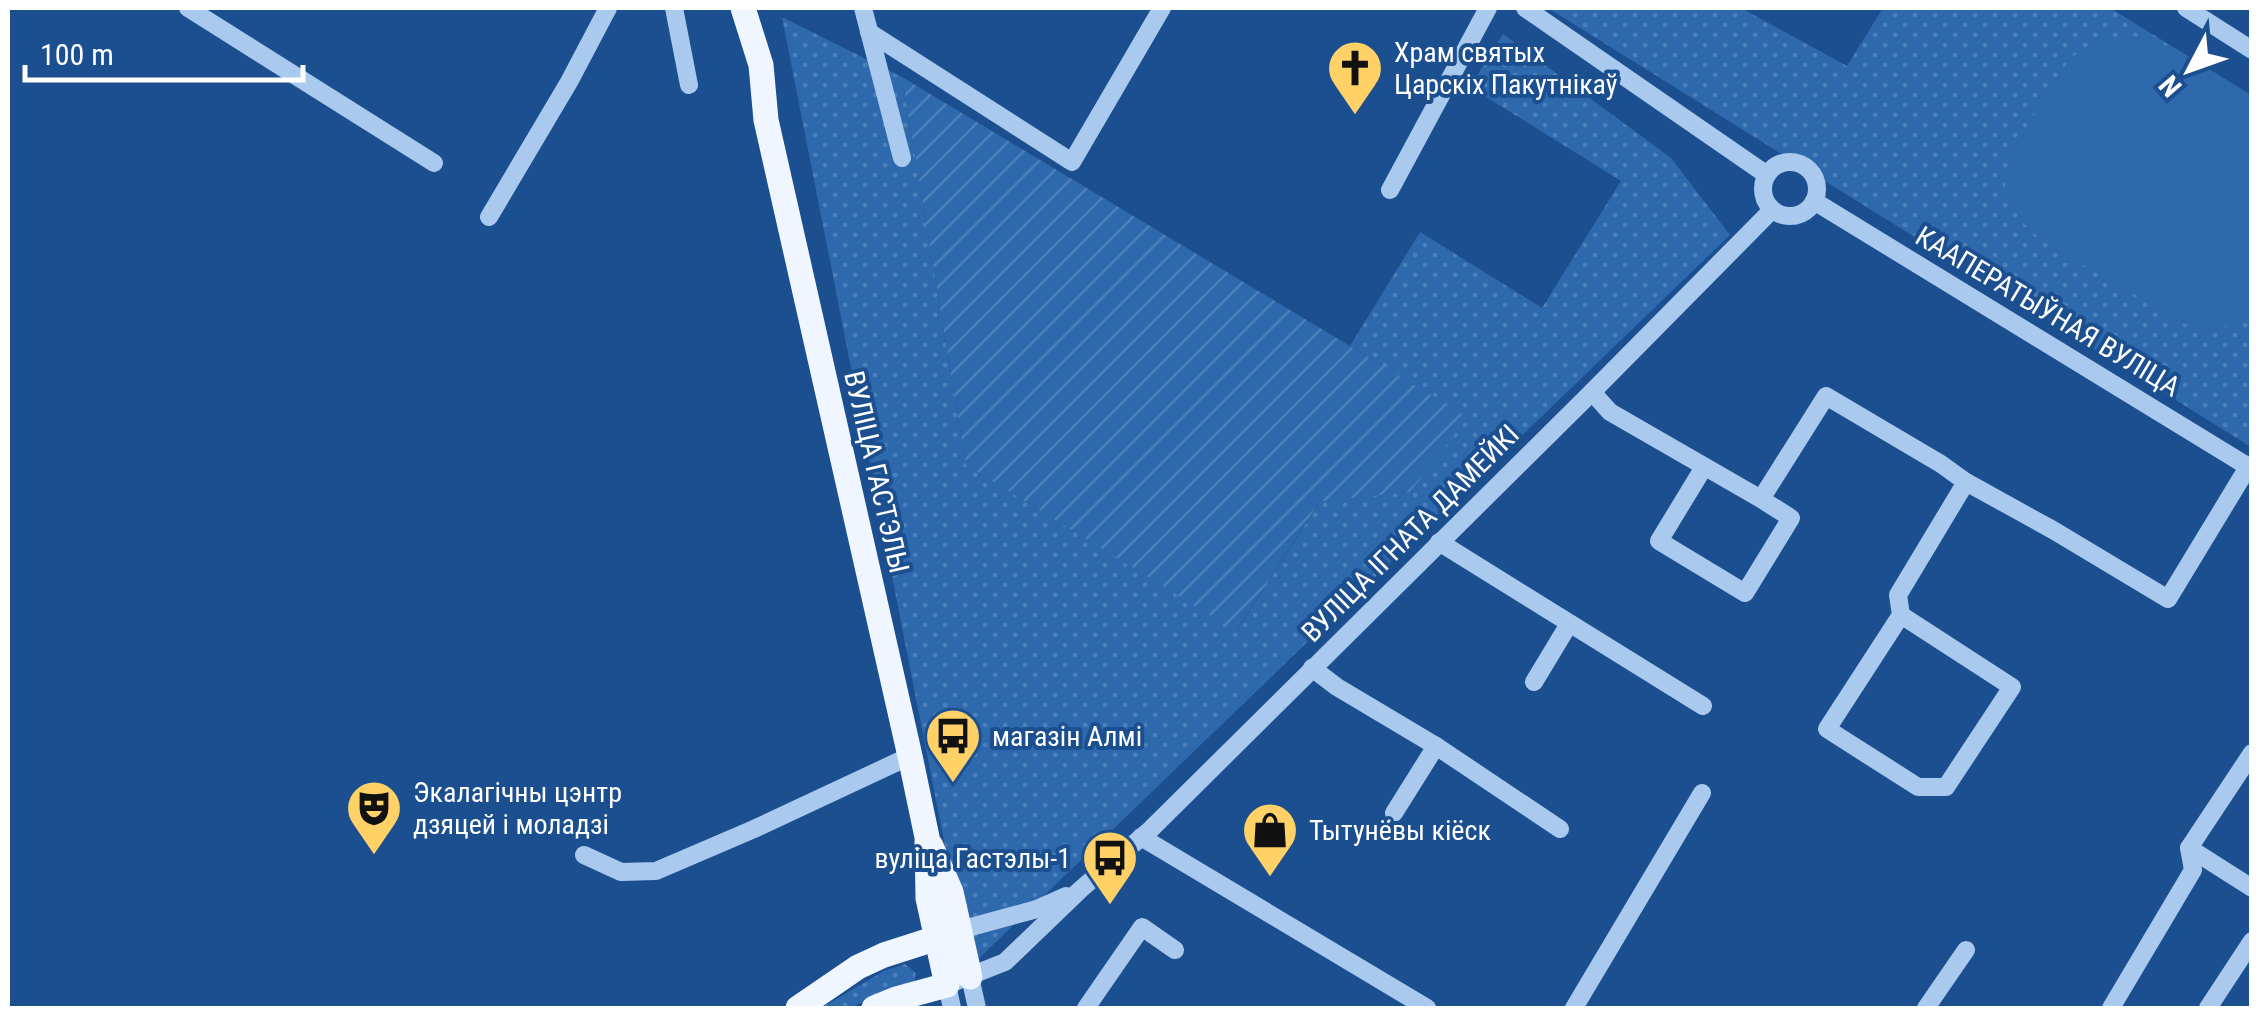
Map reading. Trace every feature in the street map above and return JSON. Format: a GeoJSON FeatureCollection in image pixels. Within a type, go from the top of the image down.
{"type":"FeatureCollection","features":[{"type":"Feature","properties":{"kind":"main road","name":"ВУЛІЦА ГАСТЭЛЫ"},"geometry":{"type":"LineString","coordinates":[[741,8],[746,68],[766,120],[910,756],[927,837],[928,898],[948,934],[957,990]]}},
{"type":"Feature","properties":{"kind":"main road"},"geometry":{"type":"LineString","coordinates":[[798,1008],[858,967],[948,934]]}},
{"type":"Feature","properties":{"kind":"main road"},"geometry":{"type":"LineString","coordinates":[[874,1008],[896,999],[957,990]]}},
{"type":"Feature","properties":{"kind":"street"},"geometry":{"type":"LineString","coordinates":[[188,8],[434,163]]}},
{"type":"Feature","properties":{"kind":"street"},"geometry":{"type":"LineString","coordinates":[[488,217],[569,82],[608,8]]}},
{"type":"Feature","properties":{"kind":"street"},"geometry":{"type":"LineString","coordinates":[[674,8],[689,85]]}},
{"type":"Feature","properties":{"kind":"street"},"geometry":{"type":"LineString","coordinates":[[863,8],[902,158]]}},
{"type":"Feature","properties":{"kind":"street"},"geometry":{"type":"LineString","coordinates":[[869,32],[1072,162],[1162,8]]}},
{"type":"Feature","properties":{"kind":"street"},"geometry":{"type":"LineString","coordinates":[[1390,190],[1488,8]]}},
{"type":"Feature","properties":{"kind":"street"},"geometry":{"type":"LineString","coordinates":[[1525,8],[1767,175]]}},
{"type":"Feature","properties":{"kind":"street"},"geometry":{"type":"LineString","coordinates":[[2186,8],[2252,50]]}},
{"type":"Feature","properties":{"kind":"street"},"geometry":{"type":"LineString","coordinates":[[1786,162],[1808,169],[1817,190],[1814,202],[1795,216],[1782,216],[1764,199],[1762,187],[1767,175],[1786,162]]}},
{"type":"Feature","properties":{"kind":"street","name":"КААПЕРАТЫЎНАЯ ВУЛІЦА"},"geometry":{"type":"LineString","coordinates":[[1814,202],[2250,468]]}},
{"type":"Feature","properties":{"kind":"street","name":"ВУЛІЦА ІГНАТА ДАМЕЙКІ"},"geometry":{"type":"LineString","coordinates":[[957,990],[1005,962],[1141,836],[1772,210]]}},
{"type":"Feature","properties":{"kind":"street"},"geometry":{"type":"LineString","coordinates":[[1592,392],[1610,412],[1761,500],[1791,518],[1745,593],[1659,541],[1704,467]]}},
{"type":"Feature","properties":{"kind":"street"},"geometry":{"type":"LineString","coordinates":[[1761,500],[1826,396],[2168,599],[2250,468]]}},
{"type":"Feature","properties":{"kind":"street"},"geometry":{"type":"LineString","coordinates":[[1901,615],[2012,686],[1946,787],[1918,787],[1828,729],[1901,615],[1898,595],[1966,482]]}},
{"type":"Feature","properties":{"kind":"street"},"geometry":{"type":"LineString","coordinates":[[1439,542],[1702,706]]}},
{"type":"Feature","properties":{"kind":"street"},"geometry":{"type":"LineString","coordinates":[[1534,682],[1570,624]]}},
{"type":"Feature","properties":{"kind":"street"},"geometry":{"type":"LineString","coordinates":[[1312,668],[1560,830]]}},
{"type":"Feature","properties":{"kind":"street"},"geometry":{"type":"LineString","coordinates":[[1394,813],[1436,746]]}},
{"type":"Feature","properties":{"kind":"street"},"geometry":{"type":"LineString","coordinates":[[2111,1008],[2193,870],[2190,848],[2252,753]]}},
{"type":"Feature","properties":{"kind":"street"},"geometry":{"type":"LineString","coordinates":[[584,855],[621,872],[656,871],[910,756]]}},
{"type":"Feature","properties":{"kind":"street"},"geometry":{"type":"LineString","coordinates":[[1574,1008],[1702,793]]}},
{"type":"Feature","properties":{"kind":"street"},"geometry":{"type":"LineString","coordinates":[[1141,836],[1427,1008]]}},
{"type":"Feature","properties":{"kind":"street"},"geometry":{"type":"LineString","coordinates":[[2190,848],[2252,888]]}},
{"type":"Feature","properties":{"kind":"street","name":"ВУЛІЦА ІГНАТА ДАМЕЙКІ"},"geometry":{"type":"LineString","coordinates":[[948,934],[1037,909],[1080,890]]}},
{"type":"Feature","properties":{"kind":"street"},"geometry":{"type":"LineString","coordinates":[[1086,1008],[1142,927],[1175,950]]}},
{"type":"Feature","properties":{"kind":"street"},"geometry":{"type":"LineString","coordinates":[[2208,1008],[2252,941]]}},
{"type":"Feature","properties":{"kind":"street"},"geometry":{"type":"LineString","coordinates":[[1926,1008],[1966,950]]}},
{"type":"Feature","properties":{"kind":"street","name":"ВУЛІЦА ГАСТЭЛЫ"},"geometry":{"type":"LineString","coordinates":[[957,990],[977,1008]]}},
{"type":"Feature","properties":{"kind":"shaded area"},"geometry":{"type":"Polygon","coordinates":[[[1548,8],[1741,8],[1847,66],[1883,8],[2110,8],[2251,95],[2251,447],[1548,8]]]}},
{"type":"Feature","properties":{"kind":"shaded area"},"geometry":{"type":"Polygon","coordinates":[[[782,17],[902,77],[966,465],[1237,630],[1321,500],[1410,492],[1467,417],[1350,346],[1420,232],[1542,308],[1621,181],[1470,87],[1503,34],[1671,158],[1730,235],[969,968],[782,17]]]}},
{"type":"Feature","properties":{"kind":"shaded area"},"geometry":{"type":"Polygon","coordinates":[[[2134,36],[2174,48],[2251,95],[2251,314],[2229,326],[2195,327],[2178,321],[2060,252],[2030,230],[2007,196],[2005,183],[2011,157],[2063,69],[2089,46],[2134,36]]]}},
{"type":"Feature","properties":{"kind":"shaded area"},"geometry":{"type":"Polygon","coordinates":[[[902,77],[1468,417],[1410,492],[1320,501],[1236,631],[966,465],[902,77]]]}},
{"type":"Feature","properties":{"kind":"shaded area"},"geometry":{"type":"Polygon","coordinates":[[[905,964],[916,973],[914,982],[849,1008],[821,1008],[884,971],[905,964]]]}},
{"type":"Feature","properties":{"kind":"place","name":"Храм святых Царскіх Пакутнікаў"},"geometry":{"type":"Point","coordinates":[1355,117]}},
{"type":"Feature","properties":{"kind":"place","name":"магазін Алмі"},"geometry":{"type":"Point","coordinates":[953,785]}},
{"type":"Feature","properties":{"kind":"place","name":"Экалагічны цэнтр дзяцей і моладзі"},"geometry":{"type":"Point","coordinates":[374,857]}},
{"type":"Feature","properties":{"kind":"place","name":"Тытунёвы кіёск"},"geometry":{"type":"Point","coordinates":[1270,879]}},
{"type":"Feature","properties":{"kind":"place","name":"вуліца Гастэлы-1"},"geometry":{"type":"Point","coordinates":[1110,907]}}]}
